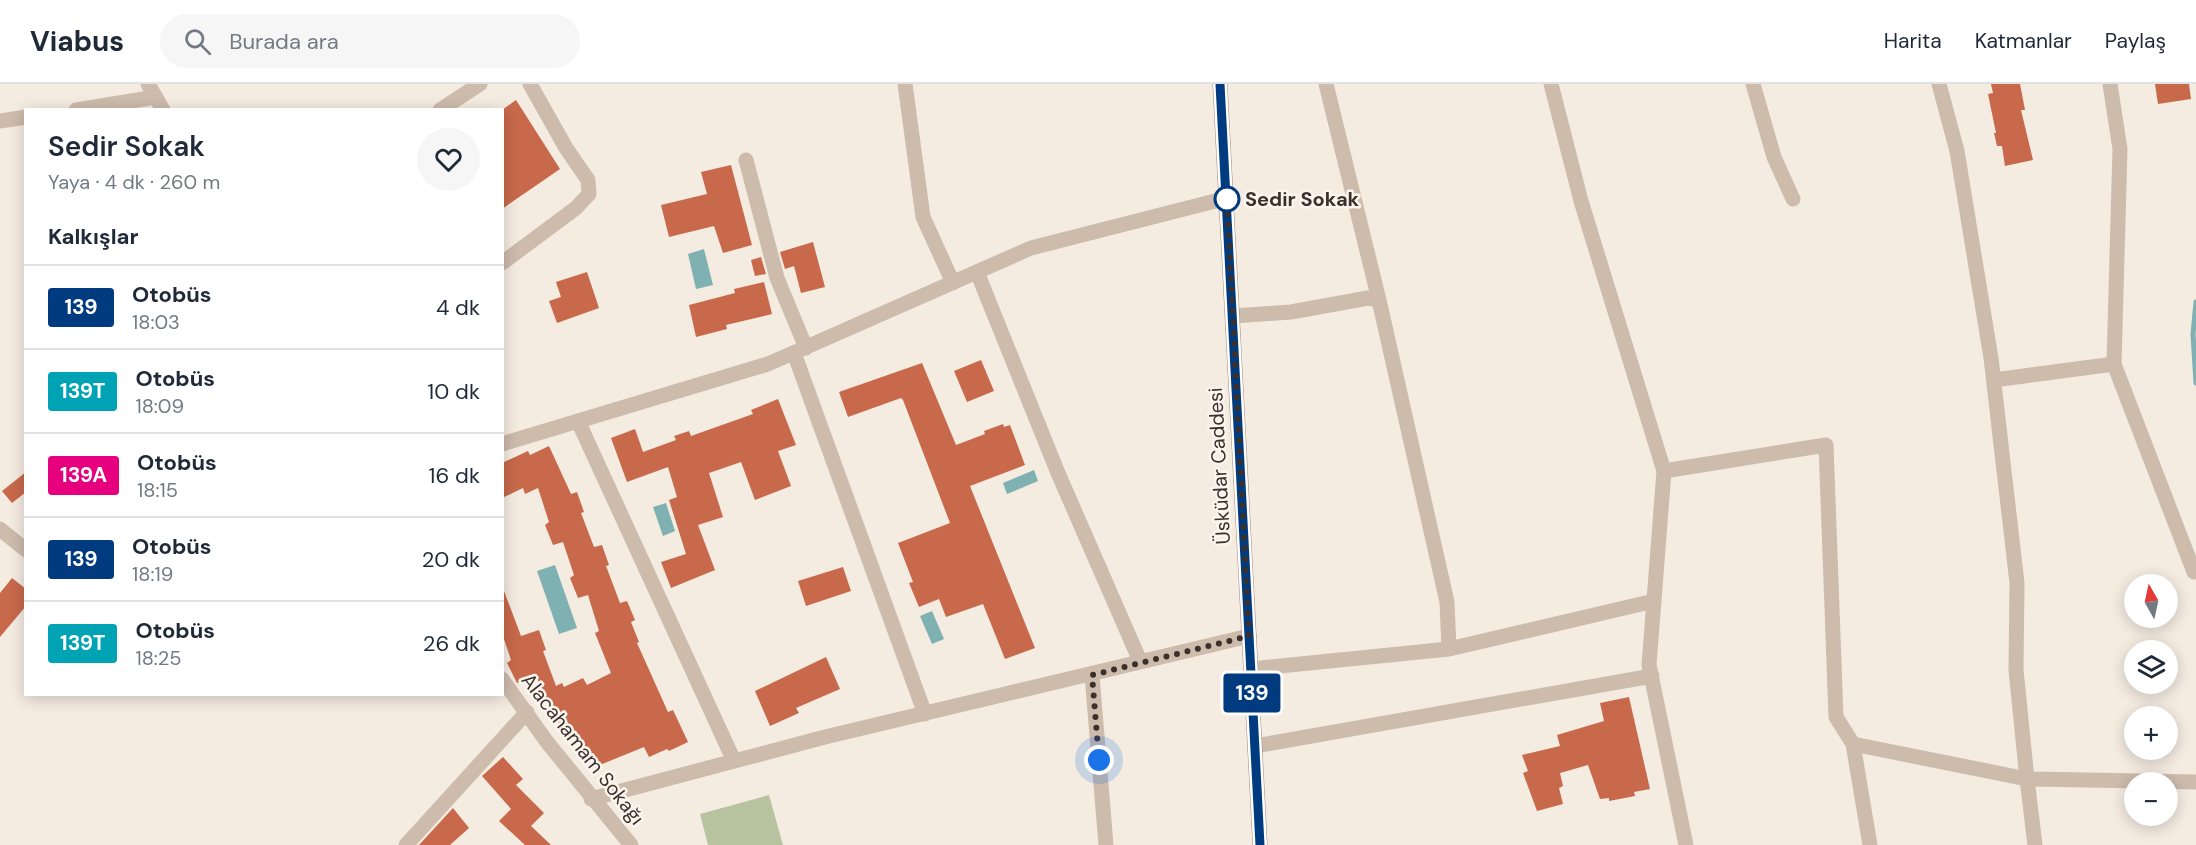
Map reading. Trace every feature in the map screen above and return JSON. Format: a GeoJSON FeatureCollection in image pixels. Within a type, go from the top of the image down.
{"type":"FeatureCollection","features":[{"type":"Feature","properties":{"kind":"main road","name":"Üsküdar Caddesi"},"geometry":{"type":"LineString","coordinates":[[1221,84],[1260,845]]}},
{"type":"Feature","properties":{"kind":"street"},"geometry":{"type":"LineString","coordinates":[[443,108],[480,84]]}},
{"type":"Feature","properties":{"kind":"street"},"geometry":{"type":"LineString","coordinates":[[504,262],[576,208],[589,194],[588,180],[566,148],[530,84]]}},
{"type":"Feature","properties":{"kind":"street"},"geometry":{"type":"LineString","coordinates":[[905,84],[923,217],[953,283]]}},
{"type":"Feature","properties":{"kind":"street"},"geometry":{"type":"LineString","coordinates":[[1326,84],[1343,143],[1447,602],[1449,649]]}},
{"type":"Feature","properties":{"kind":"street"},"geometry":{"type":"LineString","coordinates":[[1551,84],[1581,201],[1664,471],[1649,665],[1686,845]]}},
{"type":"Feature","properties":{"kind":"street"},"geometry":{"type":"LineString","coordinates":[[1753,84],[1774,157],[1793,199]]}},
{"type":"Feature","properties":{"kind":"street"},"geometry":{"type":"LineString","coordinates":[[1939,84],[1957,151],[1994,380],[2017,583],[2016,670],[2035,845]]}},
{"type":"Feature","properties":{"kind":"street"},"geometry":{"type":"LineString","coordinates":[[2110,84],[2120,149],[2114,364],[2194,572]]}},
{"type":"Feature","properties":{"kind":"street"},"geometry":{"type":"LineString","coordinates":[[88,108],[156,97]]}},
{"type":"Feature","properties":{"kind":"street"},"geometry":{"type":"LineString","coordinates":[[0,121],[24,117]]}},
{"type":"Feature","properties":{"kind":"street"},"geometry":{"type":"LineString","coordinates":[[746,160],[777,278],[800,350],[925,714]]}},
{"type":"Feature","properties":{"kind":"street"},"geometry":{"type":"LineString","coordinates":[[504,443],[768,364],[1030,248],[1227,198]]}},
{"type":"Feature","properties":{"kind":"street"},"geometry":{"type":"LineString","coordinates":[[977,272],[1058,473],[1140,661]]}},
{"type":"Feature","properties":{"kind":"street"},"geometry":{"type":"LineString","coordinates":[[1233,316],[1292,312],[1368,298],[1379,300]]}},
{"type":"Feature","properties":{"kind":"street"},"geometry":{"type":"LineString","coordinates":[[1994,380],[2114,364]]}},
{"type":"Feature","properties":{"kind":"street"},"geometry":{"type":"LineString","coordinates":[[579,421],[734,761]]}},
{"type":"Feature","properties":{"kind":"street"},"geometry":{"type":"LineString","coordinates":[[1664,471],[1826,445],[1836,717],[1853,744],[1870,845]]}},
{"type":"Feature","properties":{"kind":"street"},"geometry":{"type":"LineString","coordinates":[[0,529],[24,548]]}},
{"type":"Feature","properties":{"kind":"street"},"geometry":{"type":"LineString","coordinates":[[1251,669],[1449,649],[1654,601]]}},
{"type":"Feature","properties":{"kind":"street"},"geometry":{"type":"LineString","coordinates":[[591,799],[734,761],[1249,636]]}},
{"type":"Feature","properties":{"kind":"street"},"geometry":{"type":"LineString","coordinates":[[1092,675],[1106,845]]}},
{"type":"Feature","properties":{"kind":"street"},"geometry":{"type":"LineString","coordinates":[[1255,746],[1652,675]]}},
{"type":"Feature","properties":{"kind":"street","name":"Alacahamam Sokağı"},"geometry":{"type":"LineString","coordinates":[[504,682],[591,799],[631,845]]}},
{"type":"Feature","properties":{"kind":"street"},"geometry":{"type":"LineString","coordinates":[[406,845],[527,712]]}},
{"type":"Feature","properties":{"kind":"street"},"geometry":{"type":"LineString","coordinates":[[1853,744],[2027,779],[2196,782]]}},
{"type":"Feature","properties":{"kind":"green space"},"geometry":{"type":"Polygon","coordinates":[[[769,795],[783,845],[708,845],[700,814],[769,795]]]}},
{"type":"Feature","properties":{"kind":"water"},"geometry":{"type":"Polygon","coordinates":[[[704,249],[713,285],[696,289],[688,254],[704,249]]]}},
{"type":"Feature","properties":{"kind":"water"},"geometry":{"type":"Polygon","coordinates":[[[1034,470],[1038,481],[1007,494],[1003,483],[1034,470]]]}},
{"type":"Feature","properties":{"kind":"water"},"geometry":{"type":"Polygon","coordinates":[[[666,503],[675,531],[663,536],[653,507],[666,503]]]}},
{"type":"Feature","properties":{"kind":"water"},"geometry":{"type":"Polygon","coordinates":[[[555,565],[577,628],[559,634],[537,571],[555,565]]]}},
{"type":"Feature","properties":{"kind":"water"},"geometry":{"type":"Polygon","coordinates":[[[932,611],[944,639],[932,644],[920,616],[932,611]]]}},
{"type":"Feature","properties":{"kind":"building"},"geometry":{"type":"Polygon","coordinates":[[[1991,84],[2020,84],[2025,110],[2021,110],[2033,160],[2005,166],[2002,146],[1997,146],[1994,133],[1996,133],[1988,94],[1993,93],[1991,84]]]}},
{"type":"Feature","properties":{"kind":"building"},"geometry":{"type":"Polygon","coordinates":[[[2155,84],[2189,84],[2191,99],[2158,104],[2155,84]]]}},
{"type":"Feature","properties":{"kind":"building"},"geometry":{"type":"Polygon","coordinates":[[[516,100],[560,169],[504,208],[504,109],[516,100]]]}},
{"type":"Feature","properties":{"kind":"building"},"geometry":{"type":"Polygon","coordinates":[[[731,165],[752,245],[723,253],[714,226],[669,237],[661,205],[707,194],[701,172],[731,165]]]}},
{"type":"Feature","properties":{"kind":"building"},"geometry":{"type":"Polygon","coordinates":[[[813,242],[825,287],[801,293],[794,266],[785,269],[780,252],[813,242]]]}},
{"type":"Feature","properties":{"kind":"building"},"geometry":{"type":"Polygon","coordinates":[[[761,257],[766,274],[755,276],[751,260],[761,257]]]}},
{"type":"Feature","properties":{"kind":"building"},"geometry":{"type":"Polygon","coordinates":[[[587,272],[599,308],[557,323],[549,301],[561,297],[556,282],[587,272]]]}},
{"type":"Feature","properties":{"kind":"building"},"geometry":{"type":"Polygon","coordinates":[[[764,282],[772,314],[726,325],[727,329],[696,337],[689,305],[735,293],[734,289],[764,282]]]}},
{"type":"Feature","properties":{"kind":"building"},"geometry":{"type":"Polygon","coordinates":[[[981,360],[994,391],[967,402],[954,371],[981,360]]]}},
{"type":"Feature","properties":{"kind":"building"},"geometry":{"type":"Polygon","coordinates":[[[922,363],[956,445],[985,434],[984,431],[1003,424],[1004,427],[1010,425],[1025,465],[970,486],[1035,648],[1005,659],[983,604],[946,617],[939,599],[919,607],[909,583],[913,582],[898,543],[950,523],[903,400],[901,398],[848,417],[839,392],[922,363]]]}},
{"type":"Feature","properties":{"kind":"building"},"geometry":{"type":"Polygon","coordinates":[[[778,399],[796,445],[778,451],[791,486],[755,500],[741,462],[709,473],[723,517],[698,525],[715,570],[671,588],[661,562],[686,554],[669,500],[677,497],[668,467],[627,482],[611,438],[635,429],[643,452],[676,440],[674,436],[689,431],[691,436],[753,414],[751,410],[778,399]]]}},
{"type":"Feature","properties":{"kind":"building"},"geometry":{"type":"Polygon","coordinates":[[[549,446],[571,494],[577,492],[584,512],[581,513],[594,547],[602,545],[609,565],[606,566],[620,603],[627,601],[635,620],[631,622],[639,642],[637,643],[668,712],[673,710],[688,742],[649,757],[644,747],[590,769],[567,721],[559,725],[536,676],[517,683],[507,663],[511,660],[504,639],[504,591],[521,636],[539,630],[546,650],[543,651],[556,686],[562,683],[564,687],[583,678],[587,685],[611,673],[595,633],[599,631],[588,595],[578,598],[570,578],[574,575],[563,542],[553,545],[545,525],[549,522],[538,488],[525,494],[523,488],[504,497],[504,462],[528,451],[530,455],[549,446]]]}},
{"type":"Feature","properties":{"kind":"building"},"geometry":{"type":"Polygon","coordinates":[[[24,474],[24,494],[12,503],[2,491],[24,474]]]}},
{"type":"Feature","properties":{"kind":"building"},"geometry":{"type":"Polygon","coordinates":[[[843,567],[851,591],[806,606],[798,581],[843,567]]]}},
{"type":"Feature","properties":{"kind":"building"},"geometry":{"type":"Polygon","coordinates":[[[12,578],[24,587],[24,608],[0,637],[0,593],[12,578]]]}},
{"type":"Feature","properties":{"kind":"building"},"geometry":{"type":"Polygon","coordinates":[[[826,657],[840,689],[796,708],[799,713],[770,726],[755,691],[826,657]]]}},
{"type":"Feature","properties":{"kind":"building"},"geometry":{"type":"Polygon","coordinates":[[[1629,697],[1650,789],[1634,792],[1635,796],[1609,801],[1609,798],[1600,799],[1588,765],[1560,773],[1563,786],[1559,788],[1563,804],[1537,811],[1523,773],[1528,771],[1522,755],[1560,746],[1557,735],[1604,721],[1600,703],[1629,697]]]}},
{"type":"Feature","properties":{"kind":"building"},"geometry":{"type":"Polygon","coordinates":[[[503,757],[523,779],[516,785],[544,813],[531,826],[551,845],[525,845],[499,821],[511,809],[482,776],[503,757]]]}},
{"type":"Feature","properties":{"kind":"building"},"geometry":{"type":"Polygon","coordinates":[[[453,808],[469,828],[450,845],[419,845],[453,808]]]}},
{"type":"Feature","properties":{"kind":"waterway"},"geometry":{"type":"LineString","coordinates":[[2196,302],[2193,334],[2196,383]]}},
{"type":"Feature","properties":{"kind":"bus line","name":"139"},"geometry":{"type":"LineString","coordinates":[[1220,84],[1260,845]]}},
{"type":"Feature","properties":{"kind":"place","name":"Sedir Sokak"},"geometry":{"type":"Point","coordinates":[1227,199]}},
{"type":"Feature","properties":{"kind":"route"},"geometry":{"type":"LineString","coordinates":[[1099,760],[1092,675],[1140,661],[1249,636],[1227,199]]}}]}
